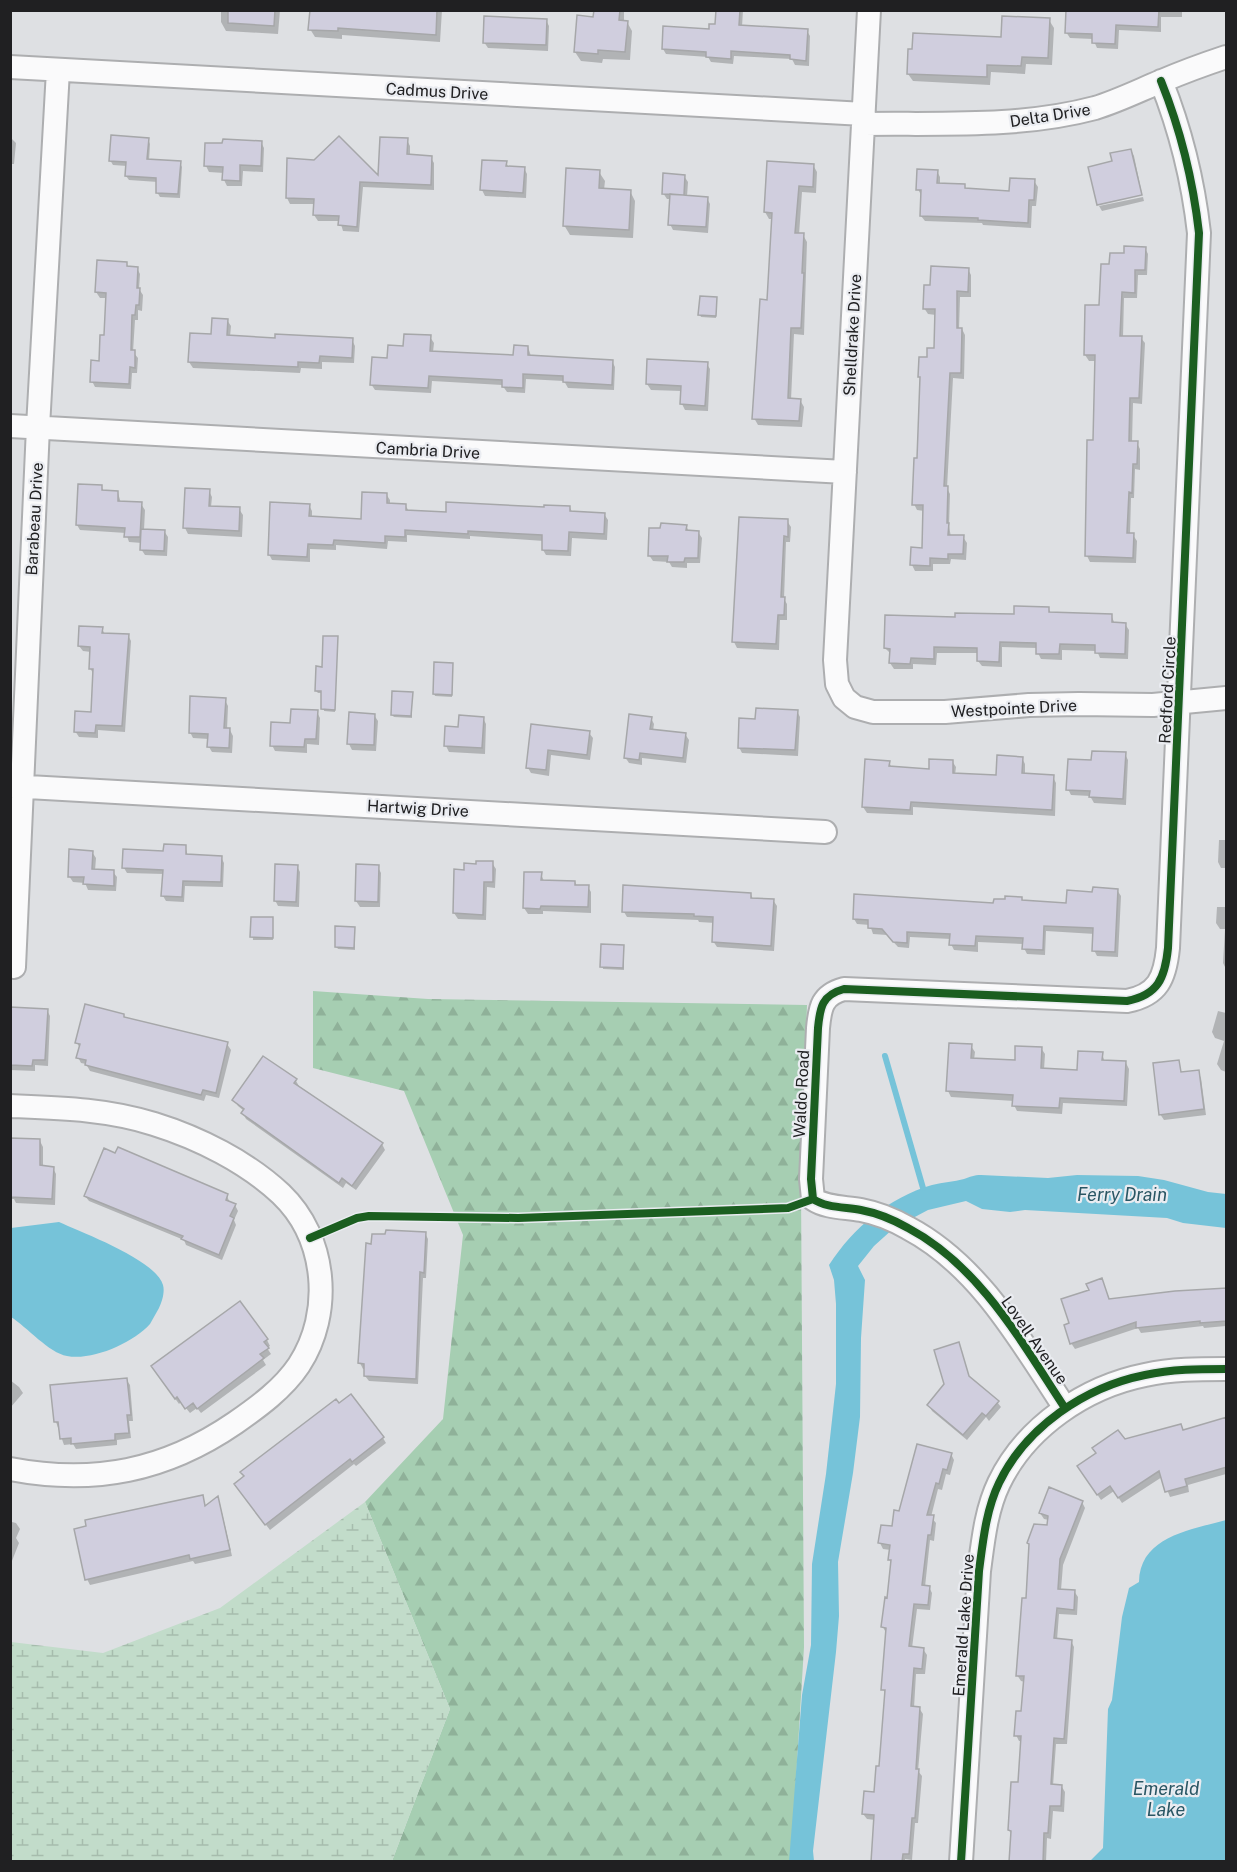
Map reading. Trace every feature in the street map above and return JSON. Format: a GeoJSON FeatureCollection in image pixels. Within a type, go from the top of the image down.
{"type":"FeatureCollection","features":[{"type":"Feature","properties":{"kind":"street","name":"Shelldrake Drive"},"geometry":{"type":"LineString","coordinates":[[835,660],[869,10]]}},
{"type":"Feature","properties":{"kind":"street","name":"Delta Drive"},"geometry":{"type":"LineString","coordinates":[[864,119],[994,123],[1042,119],[1108,104],[1161,81],[1227,57]]}},
{"type":"Feature","properties":{"kind":"street","name":"Cadmus Drive"},"geometry":{"type":"LineString","coordinates":[[10,67],[864,119]]}},
{"type":"Feature","properties":{"kind":"street","name":"Barabeau Drive"},"geometry":{"type":"LineString","coordinates":[[14,968],[20,851],[16,786],[58,70]]}},
{"type":"Feature","properties":{"kind":"street","name":"Redford Circle"},"geometry":{"type":"LineString","coordinates":[[844,989],[1107,1002],[1141,998],[1160,983],[1167,961],[1199,233],[1184,146],[1161,81]]}},
{"type":"Feature","properties":{"kind":"street","name":"Cambria Drive"},"geometry":{"type":"LineString","coordinates":[[10,426],[845,472]]}},
{"type":"Feature","properties":{"kind":"street","name":"Westpointe Drive"},"geometry":{"type":"LineString","coordinates":[[835,660],[837,684],[844,698],[855,707],[873,712],[945,712],[1029,705],[1153,705],[1227,698]]}},
{"type":"Feature","properties":{"kind":"street","name":"Hartwig Drive"},"geometry":{"type":"LineString","coordinates":[[16,786],[825,832]]}},
{"type":"Feature","properties":{"kind":"street","name":"Waldo Road"},"geometry":{"type":"LineString","coordinates":[[827,1205],[813,1198],[811,1191],[818,1028],[824,1002],[829,995],[844,989]]}},
{"type":"Feature","properties":{"kind":"street"},"geometry":{"type":"LineString","coordinates":[[10,1106],[90,1110],[127,1117],[154,1124],[228,1156],[282,1194],[295,1210],[310,1238],[320,1270],[321,1293],[319,1315],[312,1342],[298,1366],[283,1384],[246,1415],[203,1443],[155,1464],[114,1474],[58,1476],[10,1469]]}},
{"type":"Feature","properties":{"kind":"street","name":"Lovell Avenue"},"geometry":{"type":"LineString","coordinates":[[827,1205],[864,1210],[908,1228],[928,1240],[965,1270],[1000,1312],[1065,1408]]}},
{"type":"Feature","properties":{"kind":"street","name":"Emerald Lake Drive"},"geometry":{"type":"LineString","coordinates":[[961,1862],[984,1531],[999,1482],[1010,1463],[1036,1432],[1065,1408],[1108,1386],[1143,1375],[1181,1369],[1227,1369]]}},
{"type":"Feature","properties":{"kind":"green space"},"geometry":{"type":"Polygon","coordinates":[[[313,991],[428,999],[807,1005],[801,1188],[804,1647],[791,1861],[392,1861],[450,1709],[365,1502],[443,1419],[463,1235],[404,1091],[313,1068],[313,991]]]}},
{"type":"Feature","properties":{"kind":"green space"},"geometry":{"type":"Polygon","coordinates":[[[365,1502],[450,1709],[392,1861],[11,1861],[11,1642],[103,1653],[220,1608],[365,1502]]]}},
{"type":"Feature","properties":{"kind":"water","name":"Ferry Drain"},"geometry":{"type":"Polygon","coordinates":[[[981,1175],[1048,1178],[1077,1175],[1138,1176],[1164,1180],[1208,1192],[1226,1194],[1226,1228],[1183,1223],[1167,1218],[1025,1210],[1010,1212],[982,1209],[966,1201],[928,1210],[894,1228],[874,1246],[858,1266],[865,1280],[861,1338],[860,1417],[838,1562],[839,1616],[813,1851],[814,1861],[789,1862],[802,1695],[811,1645],[812,1564],[826,1474],[836,1384],[836,1304],[834,1280],[829,1265],[849,1238],[887,1206],[932,1185],[981,1175]]]}},
{"type":"Feature","properties":{"kind":"water"},"geometry":{"type":"Polygon","coordinates":[[[59,1222],[133,1257],[158,1276],[163,1285],[161,1303],[150,1324],[123,1344],[88,1356],[67,1356],[53,1350],[11,1317],[11,1228],[59,1222]]]}},
{"type":"Feature","properties":{"kind":"water","name":"Emerald Lake"},"geometry":{"type":"Polygon","coordinates":[[[1226,1520],[1226,1861],[1090,1861],[1103,1848],[1108,1709],[1112,1700],[1122,1617],[1129,1588],[1139,1582],[1148,1554],[1158,1545],[1183,1532],[1226,1520]]]}},
{"type":"Feature","properties":{"kind":"building"},"geometry":{"type":"Polygon","coordinates":[[[228,10],[275,10],[274,26],[228,23],[228,10]]]}},
{"type":"Feature","properties":{"kind":"building"},"geometry":{"type":"Polygon","coordinates":[[[310,10],[437,10],[436,35],[338,28],[338,31],[308,30],[310,10]]]}},
{"type":"Feature","properties":{"kind":"building"},"geometry":{"type":"Polygon","coordinates":[[[594,10],[620,10],[619,20],[628,21],[625,52],[598,50],[598,54],[574,52],[577,15],[593,17],[594,10]]]}},
{"type":"Feature","properties":{"kind":"building"},"geometry":{"type":"Polygon","coordinates":[[[716,10],[740,10],[739,25],[808,29],[806,61],[790,59],[790,55],[731,51],[731,59],[706,57],[706,52],[662,49],[663,26],[709,29],[709,24],[715,24],[716,10]]]}},
{"type":"Feature","properties":{"kind":"building"},"geometry":{"type":"Polygon","coordinates":[[[1066,10],[1159,10],[1158,27],[1116,25],[1115,44],[1092,43],[1092,34],[1065,33],[1066,10]]]}},
{"type":"Feature","properties":{"kind":"building"},"geometry":{"type":"Polygon","coordinates":[[[484,16],[547,19],[546,45],[483,43],[484,16]]]}},
{"type":"Feature","properties":{"kind":"building"},"geometry":{"type":"Polygon","coordinates":[[[1002,16],[1050,18],[1048,58],[1022,57],[1021,66],[987,65],[987,77],[907,74],[908,49],[912,49],[913,33],[1001,37],[1002,16]]]}},
{"type":"Feature","properties":{"kind":"building"},"geometry":{"type":"Polygon","coordinates":[[[111,135],[149,138],[147,159],[181,161],[178,194],[156,193],[156,178],[125,176],[126,162],[109,161],[111,135]]]}},
{"type":"Feature","properties":{"kind":"building"},"geometry":{"type":"Polygon","coordinates":[[[339,136],[378,175],[380,137],[408,138],[407,154],[432,156],[431,185],[360,182],[357,227],[338,225],[339,216],[313,215],[314,199],[286,198],[287,158],[314,160],[339,136]]]}},
{"type":"Feature","properties":{"kind":"building"},"geometry":{"type":"Polygon","coordinates":[[[223,139],[262,141],[261,166],[240,165],[240,181],[222,180],[223,167],[204,166],[205,143],[222,143],[223,139]]]}},
{"type":"Feature","properties":{"kind":"building"},"geometry":{"type":"Polygon","coordinates":[[[1131,149],[1142,195],[1097,205],[1088,167],[1112,161],[1110,153],[1131,149]]]}},
{"type":"Feature","properties":{"kind":"building"},"geometry":{"type":"Polygon","coordinates":[[[482,160],[507,161],[506,166],[525,167],[523,193],[480,190],[482,160]]]}},
{"type":"Feature","properties":{"kind":"building"},"geometry":{"type":"Polygon","coordinates":[[[767,161],[814,164],[813,187],[799,186],[795,233],[804,233],[802,273],[804,273],[801,328],[791,328],[788,398],[801,399],[799,421],[752,419],[760,299],[767,300],[772,213],[764,212],[767,161]]]}},
{"type":"Feature","properties":{"kind":"building"},"geometry":{"type":"Polygon","coordinates":[[[566,168],[600,170],[599,188],[631,190],[629,230],[563,226],[566,168]]]}},
{"type":"Feature","properties":{"kind":"building"},"geometry":{"type":"Polygon","coordinates":[[[917,169],[938,170],[937,183],[965,184],[965,188],[1009,191],[1010,178],[1035,179],[1034,200],[1029,200],[1028,223],[920,216],[921,190],[916,190],[917,169]]]}},
{"type":"Feature","properties":{"kind":"building"},"geometry":{"type":"Polygon","coordinates":[[[663,173],[685,175],[684,195],[662,194],[663,173]]]}},
{"type":"Feature","properties":{"kind":"building"},"geometry":{"type":"Polygon","coordinates":[[[670,194],[708,197],[706,227],[668,225],[670,194]]]}},
{"type":"Feature","properties":{"kind":"building"},"geometry":{"type":"Polygon","coordinates":[[[1124,246],[1146,247],[1145,270],[1135,270],[1135,293],[1122,292],[1120,336],[1142,336],[1139,398],[1130,398],[1129,441],[1138,441],[1137,464],[1133,464],[1132,493],[1129,492],[1127,533],[1134,533],[1133,558],[1085,556],[1087,440],[1093,440],[1095,355],[1084,355],[1085,305],[1099,305],[1101,264],[1109,264],[1110,253],[1124,253],[1124,246]]]}},
{"type":"Feature","properties":{"kind":"building"},"geometry":{"type":"Polygon","coordinates":[[[97,260],[127,262],[127,266],[138,267],[139,305],[136,305],[135,315],[132,315],[131,350],[135,350],[135,368],[130,367],[129,384],[90,382],[91,360],[99,361],[100,335],[104,335],[106,293],[95,292],[97,260]]]}},
{"type":"Feature","properties":{"kind":"building"},"geometry":{"type":"Polygon","coordinates":[[[931,266],[969,268],[968,292],[957,291],[957,328],[962,328],[961,373],[950,373],[944,486],[948,486],[948,535],[964,535],[963,554],[948,554],[948,559],[930,558],[930,566],[910,565],[911,547],[922,548],[923,505],[912,505],[914,458],[917,458],[919,357],[927,357],[927,348],[934,348],[935,309],[923,309],[924,285],[930,285],[931,266]]]}},
{"type":"Feature","properties":{"kind":"building"},"geometry":{"type":"Polygon","coordinates":[[[700,296],[717,297],[716,316],[698,315],[700,296]]]}},
{"type":"Feature","properties":{"kind":"building"},"geometry":{"type":"Polygon","coordinates":[[[212,318],[228,319],[227,335],[275,338],[275,334],[353,338],[352,358],[320,356],[319,363],[298,362],[298,367],[188,362],[190,333],[211,334],[212,318]]]}},
{"type":"Feature","properties":{"kind":"building"},"geometry":{"type":"Polygon","coordinates":[[[404,334],[431,335],[430,351],[513,355],[514,345],[528,346],[528,355],[613,360],[612,385],[563,382],[563,376],[523,374],[523,388],[502,387],[502,380],[429,376],[428,388],[370,385],[372,357],[387,358],[388,345],[403,346],[404,334]]]}},
{"type":"Feature","properties":{"kind":"building"},"geometry":{"type":"Polygon","coordinates":[[[647,359],[708,362],[705,406],[680,404],[681,386],[646,384],[647,359]]]}},
{"type":"Feature","properties":{"kind":"building"},"geometry":{"type":"Polygon","coordinates":[[[78,484],[102,485],[102,490],[118,491],[118,501],[142,502],[140,537],[124,537],[125,528],[76,525],[78,484]]]}},
{"type":"Feature","properties":{"kind":"building"},"geometry":{"type":"Polygon","coordinates":[[[185,488],[210,489],[209,506],[240,507],[239,531],[183,528],[185,488]]]}},
{"type":"Feature","properties":{"kind":"building"},"geometry":{"type":"Polygon","coordinates":[[[362,492],[387,493],[387,503],[406,504],[406,510],[446,512],[446,502],[544,507],[544,505],[570,506],[570,511],[605,513],[604,534],[569,532],[568,551],[542,550],[542,535],[405,530],[405,537],[385,536],[385,543],[334,540],[333,545],[308,544],[307,557],[268,555],[270,502],[310,504],[309,516],[361,519],[362,492]]]}},
{"type":"Feature","properties":{"kind":"building"},"geometry":{"type":"Polygon","coordinates":[[[739,517],[788,519],[788,537],[784,536],[781,597],[785,597],[784,615],[778,615],[776,644],[732,642],[739,517]]]}},
{"type":"Feature","properties":{"kind":"building"},"geometry":{"type":"Polygon","coordinates":[[[661,523],[687,525],[686,530],[699,531],[698,558],[685,558],[684,562],[667,562],[668,556],[648,556],[649,528],[660,528],[661,523]]]}},
{"type":"Feature","properties":{"kind":"building"},"geometry":{"type":"Polygon","coordinates":[[[141,529],[165,530],[164,551],[140,550],[141,529]]]}},
{"type":"Feature","properties":{"kind":"building"},"geometry":{"type":"Polygon","coordinates":[[[1014,606],[1049,607],[1049,612],[1112,614],[1112,622],[1126,623],[1125,654],[1095,653],[1095,645],[1060,644],[1059,654],[1036,654],[1036,643],[1000,642],[999,662],[977,661],[977,648],[934,647],[934,659],[911,658],[910,664],[889,663],[890,649],[884,648],[885,615],[955,617],[955,613],[1014,614],[1014,606]]]}},
{"type":"Feature","properties":{"kind":"building"},"geometry":{"type":"Polygon","coordinates":[[[79,626],[103,627],[102,633],[129,634],[122,726],[96,725],[95,733],[74,732],[75,711],[91,712],[93,669],[89,669],[90,647],[78,646],[79,626]]]}},
{"type":"Feature","properties":{"kind":"building"},"geometry":{"type":"Polygon","coordinates":[[[323,636],[338,636],[335,710],[321,709],[321,691],[315,691],[316,666],[322,667],[323,636]]]}},
{"type":"Feature","properties":{"kind":"building"},"geometry":{"type":"Polygon","coordinates":[[[434,662],[453,663],[452,695],[433,694],[434,662]]]}},
{"type":"Feature","properties":{"kind":"building"},"geometry":{"type":"Polygon","coordinates":[[[392,691],[413,692],[411,716],[391,715],[392,691]]]}},
{"type":"Feature","properties":{"kind":"building"},"geometry":{"type":"Polygon","coordinates":[[[190,696],[226,698],[224,728],[230,728],[229,748],[207,747],[208,734],[189,733],[190,696]]]}},
{"type":"Feature","properties":{"kind":"building"},"geometry":{"type":"Polygon","coordinates":[[[756,708],[798,710],[795,750],[738,748],[739,718],[755,719],[756,708]]]}},
{"type":"Feature","properties":{"kind":"building"},"geometry":{"type":"Polygon","coordinates":[[[291,709],[318,710],[316,739],[305,739],[304,747],[270,746],[271,722],[290,723],[291,709]]]}},
{"type":"Feature","properties":{"kind":"building"},"geometry":{"type":"Polygon","coordinates":[[[349,712],[375,714],[374,745],[347,744],[349,712]]]}},
{"type":"Feature","properties":{"kind":"building"},"geometry":{"type":"Polygon","coordinates":[[[629,714],[652,717],[650,729],[686,733],[683,758],[640,753],[639,760],[624,758],[629,714]]]}},
{"type":"Feature","properties":{"kind":"building"},"geometry":{"type":"Polygon","coordinates":[[[459,715],[484,717],[482,748],[444,746],[445,726],[458,727],[459,715]]]}},
{"type":"Feature","properties":{"kind":"building"},"geometry":{"type":"Polygon","coordinates":[[[531,724],[590,731],[587,755],[548,750],[546,770],[526,768],[531,724]]]}},
{"type":"Feature","properties":{"kind":"building"},"geometry":{"type":"Polygon","coordinates":[[[1092,751],[1126,752],[1123,799],[1089,797],[1090,791],[1066,790],[1068,759],[1091,760],[1092,751]]]}},
{"type":"Feature","properties":{"kind":"building"},"geometry":{"type":"Polygon","coordinates":[[[997,755],[1023,757],[1022,773],[1054,775],[1052,810],[911,802],[910,810],[862,807],[865,759],[890,761],[889,766],[929,769],[929,759],[953,760],[953,773],[996,775],[997,755]]]}},
{"type":"Feature","properties":{"kind":"building"},"geometry":{"type":"Polygon","coordinates":[[[164,844],[186,845],[186,854],[222,856],[221,882],[183,881],[182,897],[161,896],[163,870],[122,868],[123,849],[163,851],[164,844]]]}},
{"type":"Feature","properties":{"kind":"building"},"geometry":{"type":"Polygon","coordinates":[[[69,849],[93,851],[92,869],[114,870],[114,886],[83,884],[84,877],[68,877],[69,849]]]}},
{"type":"Feature","properties":{"kind":"building"},"geometry":{"type":"Polygon","coordinates":[[[476,861],[493,861],[493,882],[484,882],[483,915],[453,913],[454,869],[464,870],[464,863],[476,864],[476,861]]]}},
{"type":"Feature","properties":{"kind":"building"},"geometry":{"type":"Polygon","coordinates":[[[275,864],[298,865],[296,902],[274,901],[275,864]]]}},
{"type":"Feature","properties":{"kind":"building"},"geometry":{"type":"Polygon","coordinates":[[[356,864],[379,865],[378,902],[355,901],[356,864]]]}},
{"type":"Feature","properties":{"kind":"building"},"geometry":{"type":"Polygon","coordinates":[[[524,872],[542,872],[541,880],[575,881],[575,885],[589,885],[588,907],[523,908],[524,872]]]}},
{"type":"Feature","properties":{"kind":"building"},"geometry":{"type":"Polygon","coordinates":[[[623,885],[751,893],[751,898],[774,899],[771,946],[712,942],[713,917],[694,916],[694,914],[622,912],[623,885]]]}},
{"type":"Feature","properties":{"kind":"building"},"geometry":{"type":"Polygon","coordinates":[[[1093,887],[1118,889],[1115,952],[1092,951],[1093,928],[1044,926],[1043,950],[1022,949],[1023,938],[976,936],[975,946],[949,945],[950,934],[907,932],[907,943],[893,942],[882,929],[868,928],[868,920],[853,919],[854,894],[993,903],[994,899],[1005,899],[1005,896],[1022,897],[1022,900],[1066,903],[1067,890],[1092,892],[1093,887]]]}},
{"type":"Feature","properties":{"kind":"building"},"geometry":{"type":"Polygon","coordinates":[[[251,917],[273,917],[273,938],[250,937],[251,917]]]}},
{"type":"Feature","properties":{"kind":"building"},"geometry":{"type":"Polygon","coordinates":[[[335,926],[355,927],[354,948],[335,947],[335,926]]]}},
{"type":"Feature","properties":{"kind":"building"},"geometry":{"type":"Polygon","coordinates":[[[601,944],[624,945],[623,968],[600,967],[601,944]]]}},
{"type":"Feature","properties":{"kind":"building"},"geometry":{"type":"Polygon","coordinates":[[[85,1004],[124,1014],[124,1017],[228,1042],[216,1093],[203,1090],[201,1095],[85,1065],[86,1060],[76,1058],[80,1044],[75,1043],[85,1004]]]}},
{"type":"Feature","properties":{"kind":"building"},"geometry":{"type":"Polygon","coordinates":[[[10,1007],[48,1009],[45,1060],[33,1060],[32,1066],[10,1065],[10,1007]]]}},
{"type":"Feature","properties":{"kind":"building"},"geometry":{"type":"Polygon","coordinates":[[[949,1043],[972,1044],[971,1058],[1015,1060],[1015,1046],[1042,1047],[1041,1068],[1077,1070],[1078,1051],[1103,1052],[1102,1060],[1126,1061],[1124,1101],[1060,1098],[1059,1108],[1012,1106],[1013,1095],[946,1091],[949,1043]]]}},
{"type":"Feature","properties":{"kind":"building"},"geometry":{"type":"Polygon","coordinates":[[[263,1056],[297,1079],[294,1083],[383,1143],[352,1186],[342,1178],[339,1183],[241,1113],[244,1109],[232,1100],[263,1056]]]}},
{"type":"Feature","properties":{"kind":"building"},"geometry":{"type":"Polygon","coordinates":[[[1179,1060],[1181,1072],[1199,1070],[1204,1109],[1159,1115],[1153,1063],[1179,1060]]]}},
{"type":"Feature","properties":{"kind":"building"},"geometry":{"type":"Polygon","coordinates":[[[10,1138],[40,1139],[40,1165],[54,1167],[52,1199],[10,1197],[10,1138]]]}},
{"type":"Feature","properties":{"kind":"building"},"geometry":{"type":"Polygon","coordinates":[[[118,1147],[228,1194],[226,1200],[236,1204],[230,1216],[234,1218],[219,1255],[181,1239],[183,1236],[84,1196],[104,1148],[115,1153],[118,1147]]]}},
{"type":"Feature","properties":{"kind":"building"},"geometry":{"type":"Polygon","coordinates":[[[386,1230],[426,1232],[424,1273],[420,1272],[416,1379],[364,1376],[364,1364],[358,1363],[366,1243],[371,1244],[372,1234],[385,1234],[386,1230]]]}},
{"type":"Feature","properties":{"kind":"building"},"geometry":{"type":"Polygon","coordinates":[[[1102,1278],[1109,1299],[1175,1291],[1227,1288],[1227,1321],[1200,1323],[1200,1321],[1136,1328],[1136,1322],[1070,1344],[1064,1325],[1069,1323],[1061,1299],[1089,1290],[1086,1284],[1102,1278]]]}},
{"type":"Feature","properties":{"kind":"building"},"geometry":{"type":"Polygon","coordinates":[[[240,1301],[268,1339],[264,1342],[269,1348],[260,1354],[264,1358],[197,1409],[193,1403],[185,1409],[151,1366],[240,1301]]]}},
{"type":"Feature","properties":{"kind":"building"},"geometry":{"type":"Polygon","coordinates":[[[959,1342],[969,1376],[999,1401],[986,1416],[982,1413],[963,1435],[927,1405],[944,1384],[934,1350],[959,1342]]]}},
{"type":"Feature","properties":{"kind":"building"},"geometry":{"type":"Polygon","coordinates":[[[127,1378],[131,1415],[127,1415],[129,1433],[115,1434],[115,1440],[71,1444],[71,1438],[60,1439],[58,1422],[54,1422],[50,1385],[127,1378]]]}},
{"type":"Feature","properties":{"kind":"building"},"geometry":{"type":"Polygon","coordinates":[[[351,1394],[384,1437],[352,1462],[350,1459],[265,1525],[234,1484],[244,1476],[240,1472],[336,1399],[339,1403],[351,1394]]]}},
{"type":"Feature","properties":{"kind":"building"},"geometry":{"type":"Polygon","coordinates":[[[1227,1417],[1227,1467],[1185,1479],[1187,1486],[1165,1492],[1159,1471],[1118,1498],[1110,1486],[1097,1495],[1077,1466],[1096,1453],[1092,1448],[1118,1430],[1125,1439],[1181,1424],[1183,1430],[1227,1417]]]}},
{"type":"Feature","properties":{"kind":"building"},"geometry":{"type":"Polygon","coordinates":[[[917,1444],[952,1453],[947,1470],[943,1469],[939,1484],[936,1483],[927,1515],[934,1515],[931,1535],[928,1535],[922,1585],[930,1586],[928,1605],[914,1604],[909,1646],[924,1648],[922,1669],[914,1668],[911,1706],[920,1707],[915,1818],[912,1818],[909,1854],[903,1854],[902,1862],[871,1862],[874,1815],[862,1814],[864,1791],[874,1792],[876,1766],[879,1766],[885,1690],[881,1690],[886,1628],[881,1627],[891,1560],[888,1560],[890,1545],[878,1543],[881,1525],[892,1526],[894,1510],[899,1511],[917,1444]]]}},
{"type":"Feature","properties":{"kind":"building"},"geometry":{"type":"Polygon","coordinates":[[[1049,1487],[1083,1501],[1060,1559],[1058,1589],[1075,1590],[1074,1610],[1057,1608],[1054,1638],[1072,1640],[1064,1739],[1054,1738],[1051,1784],[1062,1785],[1061,1806],[1050,1806],[1048,1833],[1044,1833],[1043,1862],[1009,1862],[1011,1782],[1018,1782],[1021,1736],[1014,1736],[1016,1711],[1021,1711],[1024,1676],[1016,1676],[1022,1598],[1026,1598],[1029,1544],[1027,1543],[1034,1524],[1047,1525],[1048,1516],[1039,1513],[1049,1487]]]}},
{"type":"Feature","properties":{"kind":"building"},"geometry":{"type":"Polygon","coordinates":[[[203,1495],[205,1506],[218,1496],[230,1550],[190,1559],[189,1555],[85,1580],[74,1529],[86,1526],[85,1520],[203,1495]]]}},
{"type":"Feature","properties":{"kind":"waterway"},"geometry":{"type":"LineString","coordinates":[[885,1056],[923,1188]]}},
{"type":"Feature","properties":{"kind":"cycle path"},"geometry":{"type":"LineString","coordinates":[[1065,1408],[997,1308],[957,1263],[934,1244],[891,1220],[867,1211],[836,1207],[813,1199],[811,1179],[818,1028],[821,1008],[827,998],[844,989],[1127,1001],[1153,990],[1165,968],[1168,948],[1199,233],[1185,156],[1175,118],[1161,81]]}},
{"type":"Feature","properties":{"kind":"cycle path"},"geometry":{"type":"LineString","coordinates":[[310,1238],[357,1218],[369,1216],[518,1218],[788,1208],[813,1199]]}},
{"type":"Feature","properties":{"kind":"cycle path"},"geometry":{"type":"LineString","coordinates":[[961,1862],[979,1571],[988,1515],[999,1483],[1025,1444],[1041,1427],[1060,1412],[1101,1389],[1155,1373],[1226,1369]]}}]}
